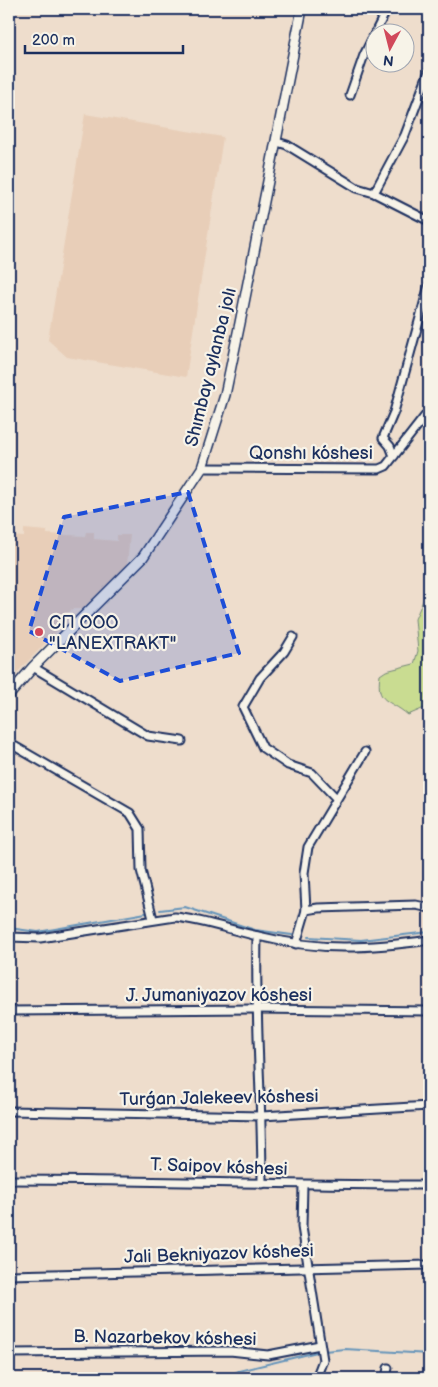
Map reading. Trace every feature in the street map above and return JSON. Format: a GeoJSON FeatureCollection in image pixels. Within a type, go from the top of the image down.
{"type":"FeatureCollection","features":[{"type":"Feature","properties":{"kind":"main road","name":"Shımbay aylanba jolı"},"geometry":{"type":"LineString","coordinates":[[9,695],[33,667],[143,557],[202,468],[225,395],[277,142],[302,9]]}},
{"type":"Feature","properties":{"kind":"street"},"geometry":{"type":"LineString","coordinates":[[350,95],[364,55],[387,9]]}},
{"type":"Feature","properties":{"kind":"street"},"geometry":{"type":"LineString","coordinates":[[374,193],[405,135],[429,70]]}},
{"type":"Feature","properties":{"kind":"street"},"geometry":{"type":"LineString","coordinates":[[277,142],[287,145],[357,188],[374,193],[429,221]]}},
{"type":"Feature","properties":{"kind":"street"},"geometry":{"type":"LineString","coordinates":[[394,456],[390,446],[383,438],[394,412],[429,285]]}},
{"type":"Feature","properties":{"kind":"street","name":"Qonshı kóshesi"},"geometry":{"type":"LineString","coordinates":[[202,468],[360,471],[379,469],[386,466],[428,415]]}},
{"type":"Feature","properties":{"kind":"street"},"geometry":{"type":"LineString","coordinates":[[293,636],[284,652],[260,678],[243,707],[263,748],[288,764],[312,773],[336,798]]}},
{"type":"Feature","properties":{"kind":"street"},"geometry":{"type":"LineString","coordinates":[[33,667],[148,736],[182,741]]}},
{"type":"Feature","properties":{"kind":"street"},"geometry":{"type":"LineString","coordinates":[[9,743],[130,813],[140,828],[141,870],[153,919]]}},
{"type":"Feature","properties":{"kind":"street"},"geometry":{"type":"LineString","coordinates":[[296,944],[306,910],[304,873],[308,847],[365,752]]}},
{"type":"Feature","properties":{"kind":"street"},"geometry":{"type":"LineString","coordinates":[[306,910],[416,905],[429,908]]}},
{"type":"Feature","properties":{"kind":"street"},"geometry":{"type":"LineString","coordinates":[[9,937],[40,938],[175,917],[195,919],[257,936],[296,944],[354,949],[429,940]]}},
{"type":"Feature","properties":{"kind":"street"},"geometry":{"type":"LineString","coordinates":[[257,936],[256,1009],[262,1116],[262,1184]]}},
{"type":"Feature","properties":{"kind":"street","name":"J. Jumaniyazov kóshesi"},"geometry":{"type":"LineString","coordinates":[[9,1012],[256,1009],[429,1011]]}},
{"type":"Feature","properties":{"kind":"street","name":"Turǵan Jalekeev kóshesi"},"geometry":{"type":"LineString","coordinates":[[9,1111],[262,1116],[429,1106]]}},
{"type":"Feature","properties":{"kind":"street","name":"T. Saipov kóshesi"},"geometry":{"type":"LineString","coordinates":[[9,1180],[140,1180],[303,1185],[429,1185]]}},
{"type":"Feature","properties":{"kind":"street"},"geometry":{"type":"LineString","coordinates":[[303,1185],[302,1227],[323,1360],[316,1378]]}},
{"type":"Feature","properties":{"kind":"street","name":"Jali Bekniyazov kóshesi"},"geometry":{"type":"LineString","coordinates":[[9,1275],[308,1266],[429,1265]]}},
{"type":"Feature","properties":{"kind":"street","name":"B. Nazarbekov kóshesi"},"geometry":{"type":"LineString","coordinates":[[9,1353],[230,1350],[268,1355],[320,1345]]}},
{"type":"Feature","properties":{"kind":"street"},"geometry":{"type":"LineString","coordinates":[[386,1378],[388,1368]]}},
{"type":"Feature","properties":{"kind":"highlighted area"},"geometry":{"type":"Polygon","coordinates":[[[188,492],[239,653],[120,681],[29,631],[64,517],[188,492]]]}},
{"type":"Feature","properties":{"kind":"shaded area"},"geometry":{"type":"Polygon","coordinates":[[[85,114],[223,137],[186,377],[67,357],[48,340],[85,114]]]}},
{"type":"Feature","properties":{"kind":"shaded area"},"geometry":{"type":"Polygon","coordinates":[[[24,529],[47,531],[47,534],[85,536],[86,532],[94,532],[94,539],[117,541],[117,535],[130,535],[127,565],[82,609],[72,609],[65,617],[66,622],[9,681],[9,536],[24,537],[24,529]]]}},
{"type":"Feature","properties":{"kind":"green space"},"geometry":{"type":"Polygon","coordinates":[[[429,587],[429,706],[408,715],[382,696],[379,684],[380,675],[386,671],[414,664],[418,651],[415,619],[429,587]]]}},
{"type":"Feature","properties":{"kind":"waterway"},"geometry":{"type":"LineString","coordinates":[[160,910],[185,907],[255,930],[292,935]]}},
{"type":"Feature","properties":{"kind":"waterway"},"geometry":{"type":"LineString","coordinates":[[9,928],[38,932],[146,913]]}},
{"type":"Feature","properties":{"kind":"waterway"},"geometry":{"type":"LineString","coordinates":[[308,937],[361,940],[429,932]]}},
{"type":"Feature","properties":{"kind":"waterway"},"geometry":{"type":"LineString","coordinates":[[324,1351],[345,1349],[429,1354]]}},
{"type":"Feature","properties":{"kind":"waterway"},"geometry":{"type":"LineString","coordinates":[[224,1378],[239,1371],[317,1352]]}},
{"type":"Feature","properties":{"kind":"place","name":"СП ООО \"LANEXTRAKT\""},"geometry":{"type":"Point","coordinates":[39,632]}}]}
